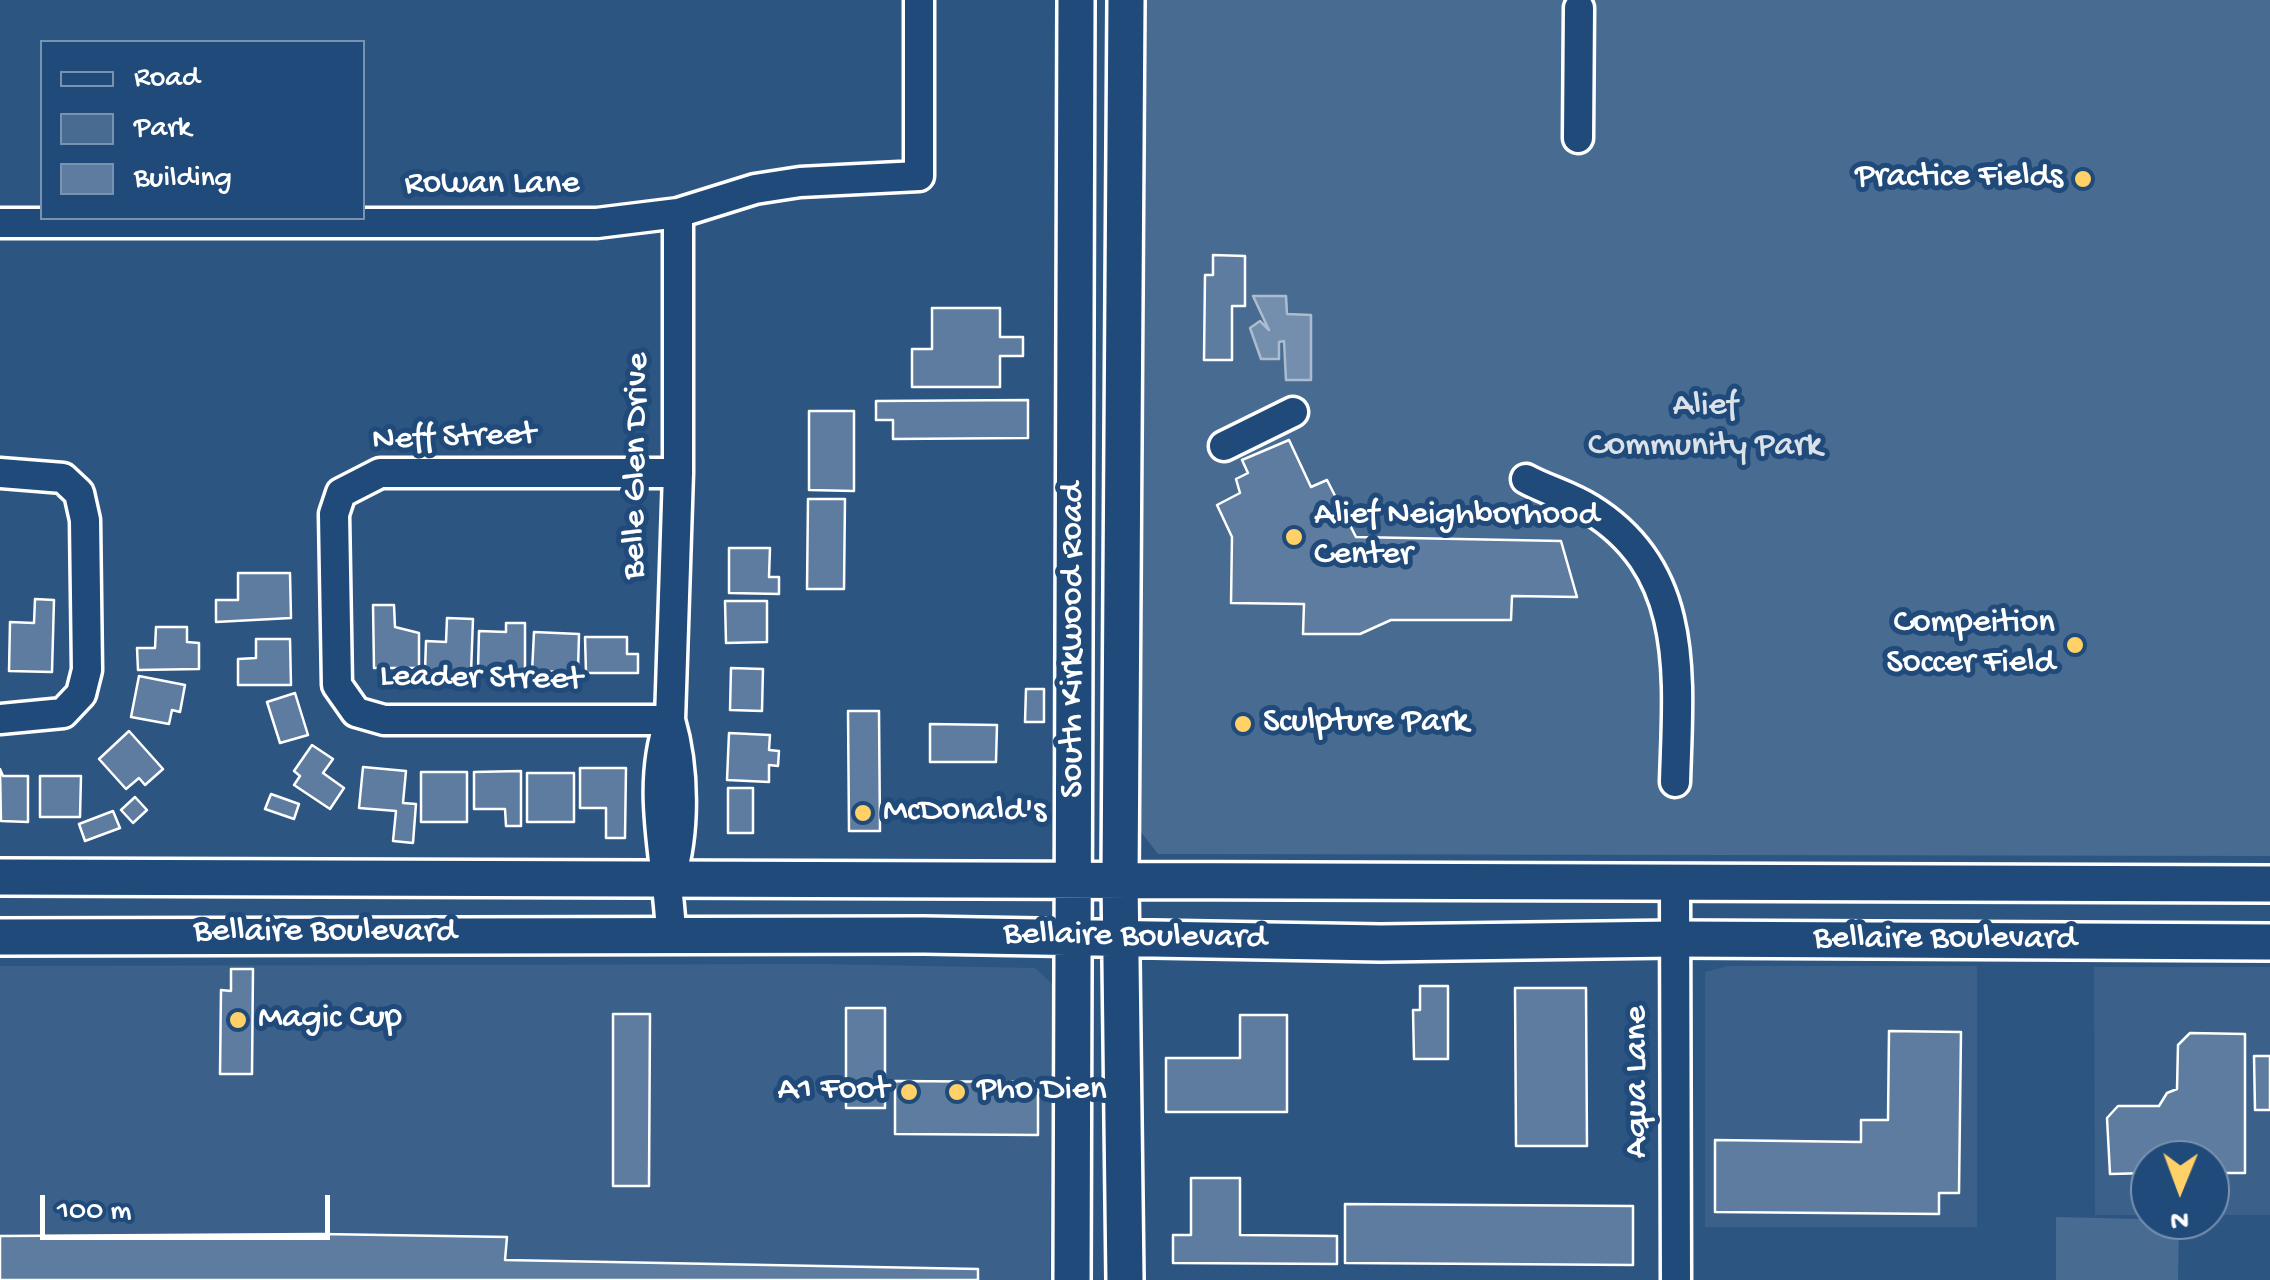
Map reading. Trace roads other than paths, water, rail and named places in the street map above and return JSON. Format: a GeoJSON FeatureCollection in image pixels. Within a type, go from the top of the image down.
{"type":"FeatureCollection","features":[{"type":"Feature","properties":{"kind":"main road","name":"South Kirkwood Road"},"geometry":{"type":"LineString","coordinates":[[1072,1280],[1076,0]]}},
{"type":"Feature","properties":{"kind":"main road","name":"South Kirkwood Road"},"geometry":{"type":"LineString","coordinates":[[1125,1280],[1120,879],[1126,0]]}},
{"type":"Feature","properties":{"kind":"main road"},"geometry":{"type":"LineString","coordinates":[[1076,216],[1124,218]]}},
{"type":"Feature","properties":{"kind":"main road"},"geometry":{"type":"LineString","coordinates":[[1077,492],[1123,492]]}},
{"type":"Feature","properties":{"kind":"main road","name":"Bellaire Boulevard"},"geometry":{"type":"LineString","coordinates":[[0,877],[2270,884]]}},
{"type":"Feature","properties":{"kind":"main road"},"geometry":{"type":"LineString","coordinates":[[166,877],[168,935]]}},
{"type":"Feature","properties":{"kind":"main road"},"geometry":{"type":"LineString","coordinates":[[2033,943],[2034,884]]}},
{"type":"Feature","properties":{"kind":"main road","name":"Bellaire Boulevard"},"geometry":{"type":"LineString","coordinates":[[0,937],[1120,935],[1381,943],[1674,939],[2270,942]]}},
{"type":"Feature","properties":{"kind":"main road"},"geometry":{"type":"LineString","coordinates":[[1072,1233],[1125,1234]]}},
{"type":"Feature","properties":{"kind":"street","name":"Rowan Lane"},"geometry":{"type":"LineString","coordinates":[[0,223],[580,223],[678,213],[770,186],[847,177],[920,176],[919,0]]}},
{"type":"Feature","properties":{"kind":"street"},"geometry":{"type":"LineString","coordinates":[[1578,138],[1579,8]]}},
{"type":"Feature","properties":{"kind":"street","name":"Belle Glen Drive"},"geometry":{"type":"LineString","coordinates":[[671,936],[670,881],[678,854],[679,768],[670,720],[678,473],[678,213]]}},
{"type":"Feature","properties":{"kind":"street"},"geometry":{"type":"LineString","coordinates":[[1224,446],[1292,412]]}},
{"type":"Feature","properties":{"kind":"street"},"geometry":{"type":"LineString","coordinates":[[0,719],[63,713],[81,694],[87,670],[85,520],[79,493],[63,478],[2,472]]}},
{"type":"Feature","properties":{"kind":"street","name":"Neff Street"},"geometry":{"type":"LineString","coordinates":[[334,595],[336,504],[341,493],[364,477],[380,473],[678,473]]}},
{"type":"Feature","properties":{"kind":"street"},"geometry":{"type":"LineString","coordinates":[[1526,479],[1589,508],[1628,538],[1650,568],[1670,612],[1676,640],[1675,782]]}},
{"type":"Feature","properties":{"kind":"street","name":"Leader Street"},"geometry":{"type":"LineString","coordinates":[[334,595],[337,686],[347,705],[366,716],[384,720],[670,720]]}},
{"type":"Feature","properties":{"kind":"street","name":"Aqua Lane"},"geometry":{"type":"LineString","coordinates":[[1674,884],[1676,1280]]}},
{"type":"Feature","properties":{"kind":"place","name":"Practice Fields"},"geometry":{"type":"Point","coordinates":[2083,179]}},
{"type":"Feature","properties":{"kind":"place","name":"Alief Neighborhood Center"},"geometry":{"type":"Point","coordinates":[1294,537]}},
{"type":"Feature","properties":{"kind":"place","name":"Compeition Soccer Field"},"geometry":{"type":"Point","coordinates":[2075,645]}},
{"type":"Feature","properties":{"kind":"place","name":"Sculpture Park"},"geometry":{"type":"Point","coordinates":[1243,724]}},
{"type":"Feature","properties":{"kind":"place","name":"McDonald's"},"geometry":{"type":"Point","coordinates":[863,813]}},
{"type":"Feature","properties":{"kind":"place","name":"Magic Cup"},"geometry":{"type":"Point","coordinates":[238,1020]}},
{"type":"Feature","properties":{"kind":"place","name":"A1 Foot"},"geometry":{"type":"Point","coordinates":[909,1092]}},
{"type":"Feature","properties":{"kind":"place","name":"Pho Dien"},"geometry":{"type":"Point","coordinates":[957,1092]}},
{"type":"Feature","properties":{"kind":"park label","name":"Alief Community Park"},"geometry":{"type":"Point","coordinates":[1705,428]}}]}
